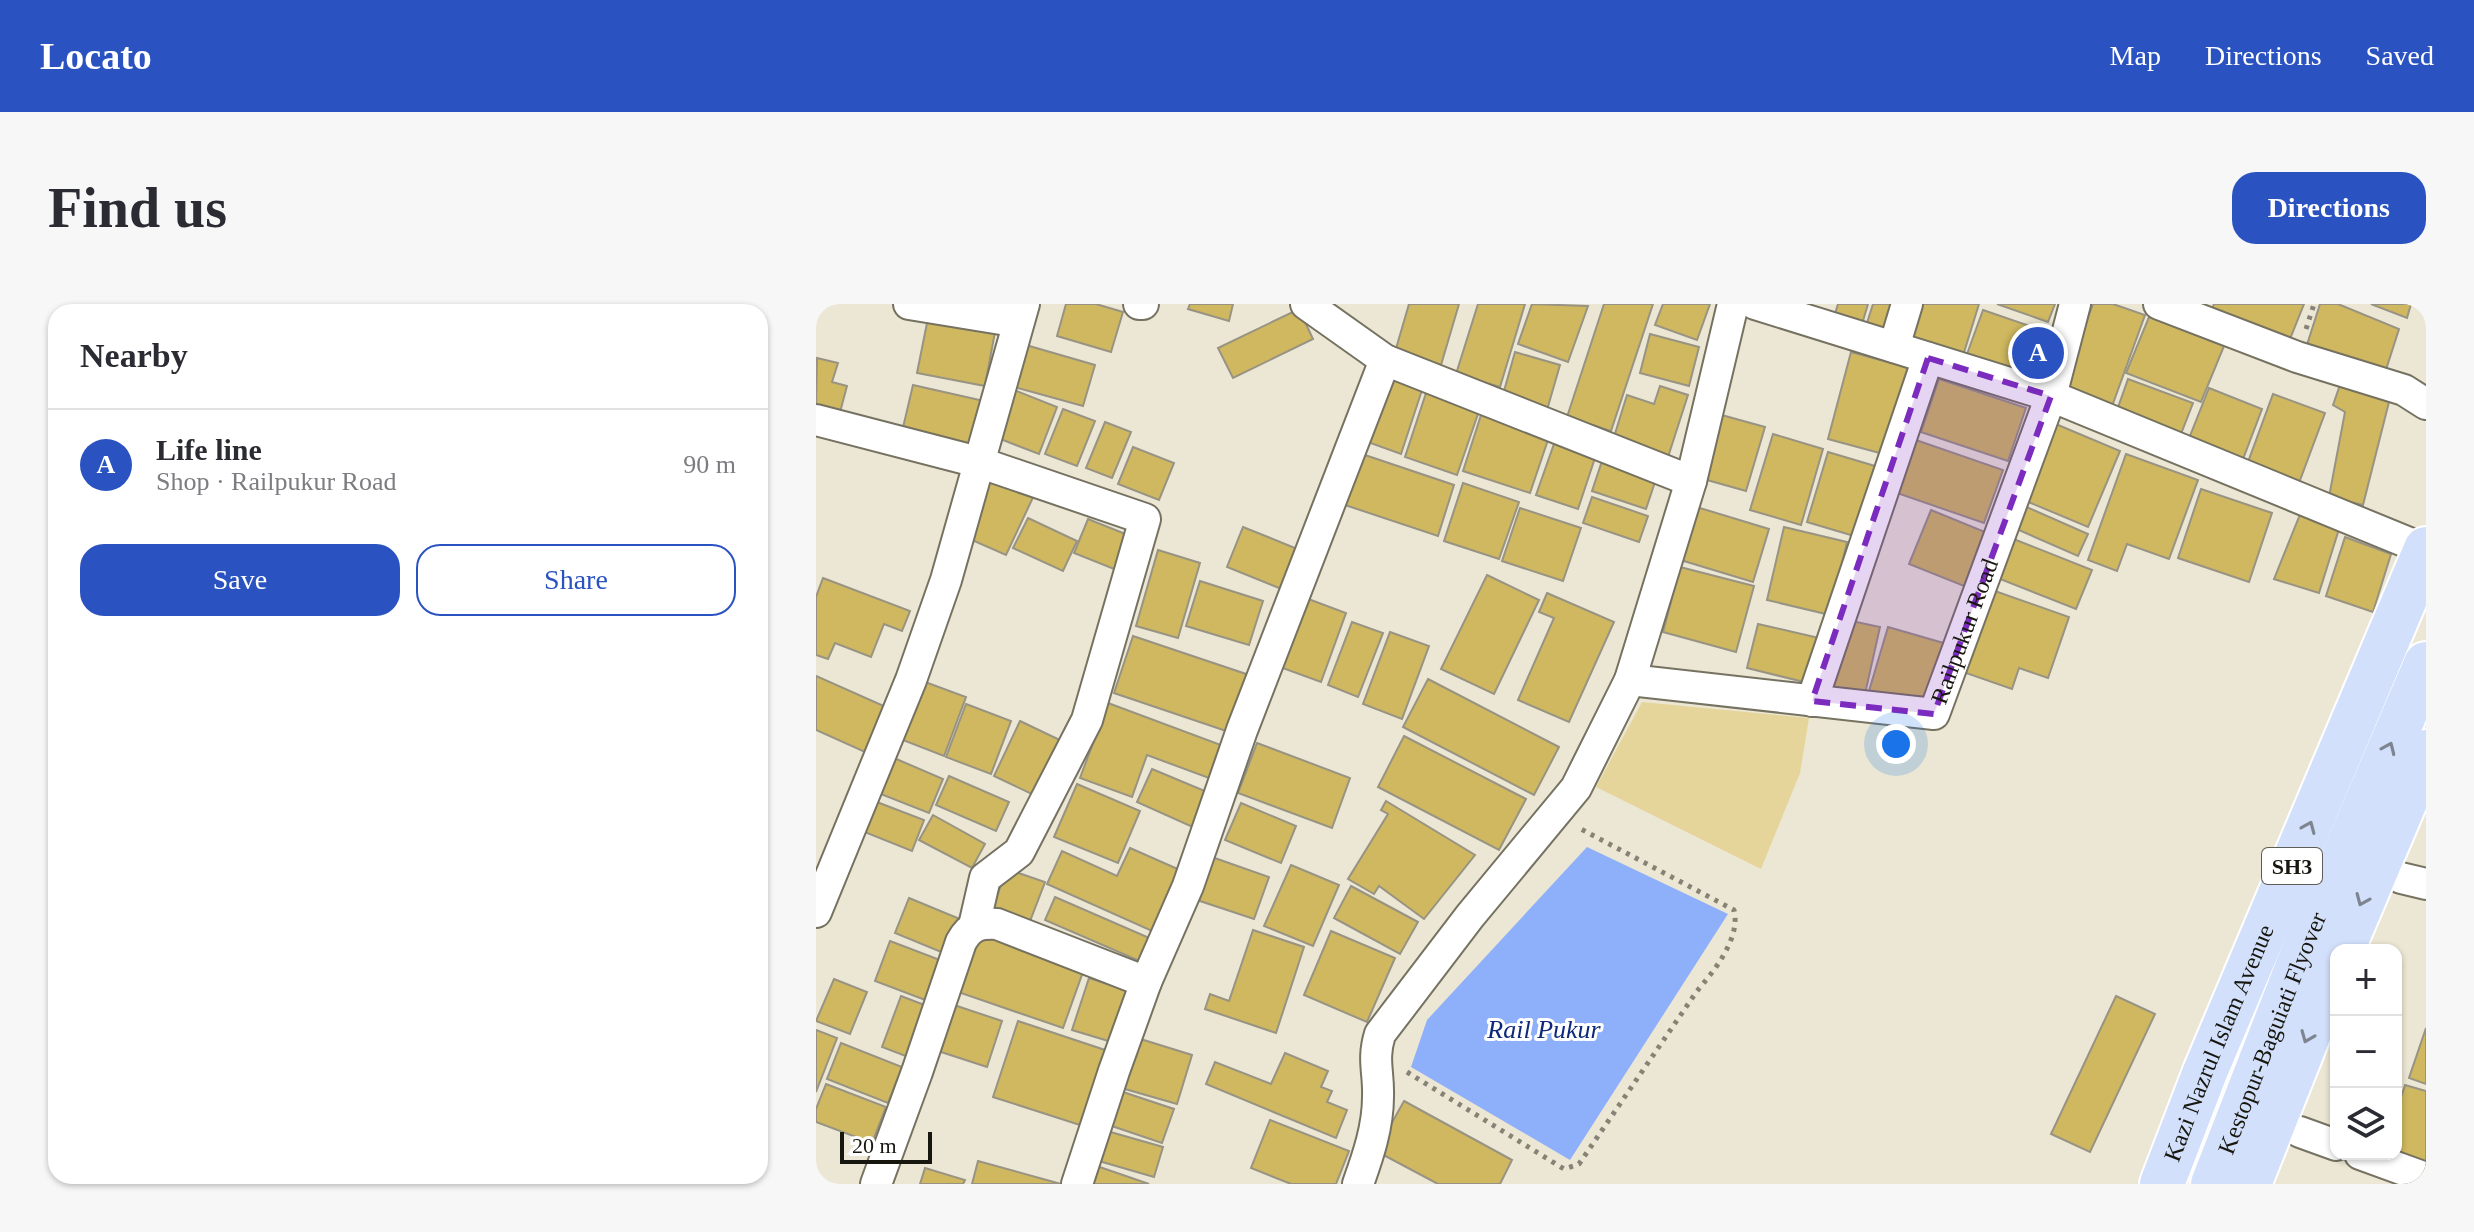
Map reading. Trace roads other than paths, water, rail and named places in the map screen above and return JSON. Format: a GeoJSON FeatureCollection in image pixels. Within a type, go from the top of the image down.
{"type":"FeatureCollection","features":[{"type":"Feature","properties":{"kind":"main road","name":"Kazi Nazrul Islam Avenue"},"geometry":{"type":"LineString","coordinates":[[2162,1184],[2205,1072],[2426,550]]}},
{"type":"Feature","properties":{"kind":"main road","name":"Kestopur-Baguiati Flyover"},"geometry":{"type":"LineString","coordinates":[[2213,1184],[2308,940],[2426,664]]}},
{"type":"Feature","properties":{"kind":"main road","name":"Kestopur-Baguiati Flyover"},"geometry":{"type":"LineString","coordinates":[[2345,944],[2426,752]]}},
{"type":"Feature","properties":{"kind":"main road"},"geometry":{"type":"LineString","coordinates":[[2377,944],[2414,881],[2426,825]]}},
{"type":"Feature","properties":{"kind":"main road","name":"Kestopur-Baguiati Flyover"},"geometry":{"type":"LineString","coordinates":[[2249,1184],[2330,980]]}},
{"type":"Feature","properties":{"kind":"main road"},"geometry":{"type":"LineString","coordinates":[[2279,1184],[2318,1139],[2330,1075]]}},
{"type":"Feature","properties":{"kind":"street"},"geometry":{"type":"LineString","coordinates":[[909,304],[1001,319],[1022,308]]}},
{"type":"Feature","properties":{"kind":"street"},"geometry":{"type":"LineString","coordinates":[[1306,304],[1385,360],[1691,481]]}},
{"type":"Feature","properties":{"kind":"street"},"geometry":{"type":"LineString","coordinates":[[1358,1184],[1376,1122],[1379,1095],[1375,1051],[1380,1034],[1470,916],[1576,788],[1630,680],[1691,481],[1733,304]]}},
{"type":"Feature","properties":{"kind":"street"},"geometry":{"type":"LineString","coordinates":[[1755,304],[2051,396],[2426,550]]}},
{"type":"Feature","properties":{"kind":"street"},"geometry":{"type":"LineString","coordinates":[[1894,347],[1907,304]]}},
{"type":"Feature","properties":{"kind":"street","name":"Railpukur Road"},"geometry":{"type":"LineString","coordinates":[[1630,680],[1934,714],[2051,396],[2075,304]]}},
{"type":"Feature","properties":{"kind":"street"},"geometry":{"type":"LineString","coordinates":[[2159,304],[2297,357],[2404,390],[2426,404]]}},
{"type":"Feature","properties":{"kind":"street"},"geometry":{"type":"LineString","coordinates":[[816,912],[911,680],[946,580],[1022,308]]}},
{"type":"Feature","properties":{"kind":"street"},"geometry":{"type":"LineString","coordinates":[[1812,701],[1928,358]]}},
{"type":"Feature","properties":{"kind":"street"},"geometry":{"type":"LineString","coordinates":[[1077,1184],[1146,982],[1188,886],[1242,730],[1385,360]]}},
{"type":"Feature","properties":{"kind":"street"},"geometry":{"type":"LineString","coordinates":[[816,420],[978,462],[1145,519],[1087,720],[1019,852],[985,878],[974,926]]}},
{"type":"Feature","properties":{"kind":"street"},"geometry":{"type":"LineString","coordinates":[[876,1184],[961,942],[969,929],[981,924],[997,924],[1146,982]]}},
{"type":"Feature","properties":{"kind":"street"},"geometry":{"type":"LineString","coordinates":[[2376,1160],[2426,1178]]}},
{"type":"Feature","properties":{"kind":"water","name":"Rail Pukur"},"geometry":{"type":"Polygon","coordinates":[[[1587,847],[1728,914],[1570,1160],[1411,1067],[1427,1020],[1587,847]]]}},
{"type":"Feature","properties":{"kind":"place","name":"Life line"},"geometry":{"type":"Point","coordinates":[2038,353]}}]}
